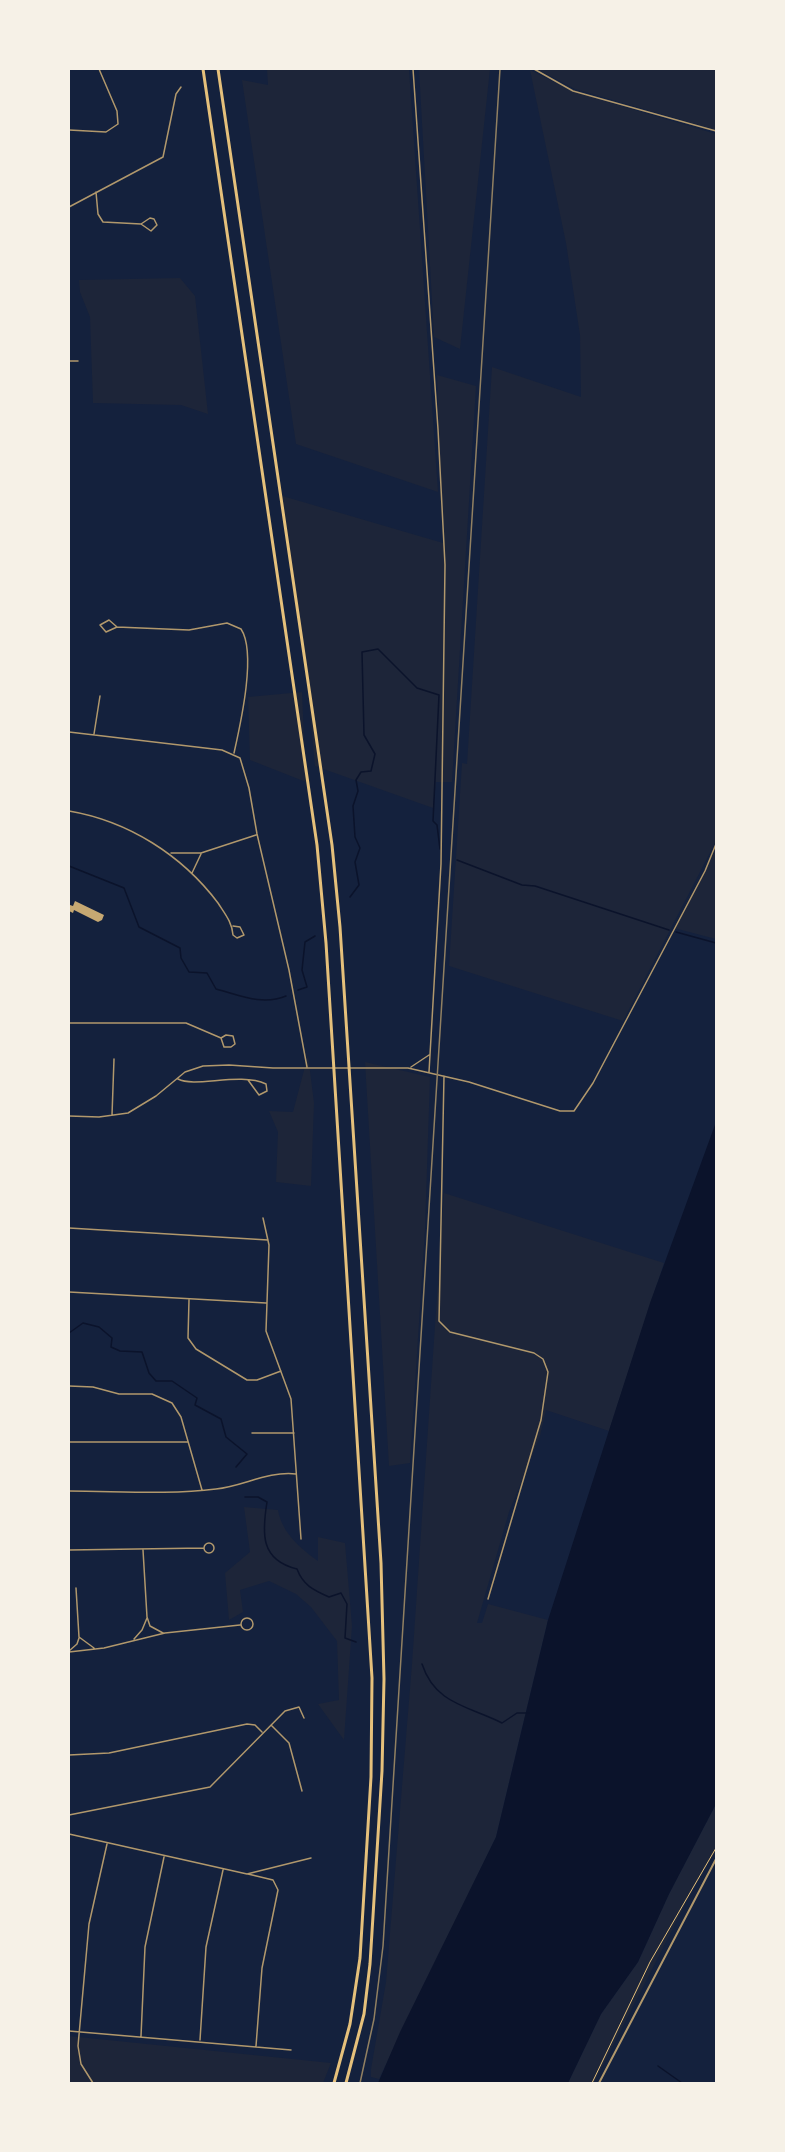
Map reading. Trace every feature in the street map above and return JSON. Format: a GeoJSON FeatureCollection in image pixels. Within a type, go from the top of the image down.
{"type":"FeatureCollection","features":[{"type":"Feature","properties":{"kind":"highway"},"geometry":{"type":"LineString","coordinates":[[203,69],[313,812],[324,918],[370,1612],[371,1777],[358,1974],[350,2024],[334,2083]]}},
{"type":"Feature","properties":{"kind":"highway"},"geometry":{"type":"LineString","coordinates":[[218,69],[328,817],[340,927],[382,1580],[384,1704],[370,1964],[364,2013],[346,2083]]}},
{"type":"Feature","properties":{"kind":"street"},"geometry":{"type":"LineString","coordinates":[[69,130],[106,132],[118,124],[117,111],[99,69]]}},
{"type":"Feature","properties":{"kind":"street"},"geometry":{"type":"LineString","coordinates":[[413,69],[437,404],[445,565],[441,864],[429,1072]]}},
{"type":"Feature","properties":{"kind":"street"},"geometry":{"type":"LineString","coordinates":[[534,69],[573,91],[716,131]]}},
{"type":"Feature","properties":{"kind":"street"},"geometry":{"type":"LineString","coordinates":[[69,207],[163,157],[176,94],[181,87]]}},
{"type":"Feature","properties":{"kind":"street"},"geometry":{"type":"LineString","coordinates":[[96,192],[98,214],[102,221],[141,224],[151,231],[157,225],[152,218],[141,224]]}},
{"type":"Feature","properties":{"kind":"street"},"geometry":{"type":"LineString","coordinates":[[69,361],[78,361]]}},
{"type":"Feature","properties":{"kind":"street"},"geometry":{"type":"LineString","coordinates":[[117,627],[109,620],[100,625],[106,632],[117,627],[182,630],[227,623],[241,629],[245,642],[246,698],[234,754]]}},
{"type":"Feature","properties":{"kind":"street"},"geometry":{"type":"LineString","coordinates":[[94,735],[100,696]]}},
{"type":"Feature","properties":{"kind":"street"},"geometry":{"type":"LineString","coordinates":[[69,732],[222,750],[234,754],[245,768],[256,834],[289,970],[307,1068]]}},
{"type":"Feature","properties":{"kind":"street"},"geometry":{"type":"LineString","coordinates":[[69,811],[120,826],[169,853],[192,873],[233,926],[243,929],[242,937],[233,935],[233,926]]}},
{"type":"Feature","properties":{"kind":"street"},"geometry":{"type":"LineString","coordinates":[[169,853],[201,853],[256,834]]}},
{"type":"Feature","properties":{"kind":"street"},"geometry":{"type":"LineString","coordinates":[[69,1116],[111,1116],[144,1105],[189,1070],[213,1065],[408,1068],[570,1112],[579,1107],[593,1083],[705,871],[716,844]]}},
{"type":"Feature","properties":{"kind":"street"},"geometry":{"type":"LineString","coordinates":[[192,873],[201,853]]}},
{"type":"Feature","properties":{"kind":"street"},"geometry":{"type":"LineString","coordinates":[[69,1023],[186,1023],[221,1038],[224,1047],[231,1047],[235,1044],[233,1036],[226,1035],[221,1038]]}},
{"type":"Feature","properties":{"kind":"street"},"geometry":{"type":"LineString","coordinates":[[408,1068],[421,1063],[430,1054]]}},
{"type":"Feature","properties":{"kind":"street"},"geometry":{"type":"LineString","coordinates":[[111,1116],[114,1059]]}},
{"type":"Feature","properties":{"kind":"street"},"geometry":{"type":"LineString","coordinates":[[444,1076],[439,1321],[450,1332],[534,1353],[543,1359],[548,1372],[541,1420],[488,1599]]}},
{"type":"Feature","properties":{"kind":"street"},"geometry":{"type":"LineString","coordinates":[[177,1079],[187,1083],[218,1079],[248,1080],[264,1083],[267,1091],[264,1095],[257,1094],[248,1080]]}},
{"type":"Feature","properties":{"kind":"street"},"geometry":{"type":"LineString","coordinates":[[263,1218],[269,1240],[267,1338],[290,1391],[295,1433],[301,1539]]}},
{"type":"Feature","properties":{"kind":"street"},"geometry":{"type":"LineString","coordinates":[[69,1228],[269,1240]]}},
{"type":"Feature","properties":{"kind":"street"},"geometry":{"type":"LineString","coordinates":[[69,1292],[267,1303]]}},
{"type":"Feature","properties":{"kind":"street"},"geometry":{"type":"LineString","coordinates":[[189,1298],[188,1338],[196,1349],[246,1380],[257,1380],[282,1371]]}},
{"type":"Feature","properties":{"kind":"street"},"geometry":{"type":"LineString","coordinates":[[69,1386],[93,1387],[119,1394],[152,1394],[165,1398],[180,1414],[202,1490]]}},
{"type":"Feature","properties":{"kind":"street"},"geometry":{"type":"LineString","coordinates":[[252,1433],[295,1433]]}},
{"type":"Feature","properties":{"kind":"street"},"geometry":{"type":"LineString","coordinates":[[69,1442],[189,1442]]}},
{"type":"Feature","properties":{"kind":"street"},"geometry":{"type":"LineString","coordinates":[[69,1491],[202,1490],[238,1485],[265,1475],[297,1474]]}},
{"type":"Feature","properties":{"kind":"street"},"geometry":{"type":"LineString","coordinates":[[69,1550],[204,1548]]}},
{"type":"Feature","properties":{"kind":"street"},"geometry":{"type":"LineString","coordinates":[[143,1549],[147,1617],[150,1626],[165,1633]]}},
{"type":"Feature","properties":{"kind":"street"},"geometry":{"type":"LineString","coordinates":[[69,1652],[77,1644],[79,1637],[76,1588]]}},
{"type":"Feature","properties":{"kind":"street"},"geometry":{"type":"LineString","coordinates":[[130,1641],[142,1630],[147,1617]]}},
{"type":"Feature","properties":{"kind":"street"},"geometry":{"type":"LineString","coordinates":[[69,1652],[97,1649],[165,1633],[240,1625],[248,1630],[253,1622],[245,1617],[240,1625]]}},
{"type":"Feature","properties":{"kind":"street"},"geometry":{"type":"LineString","coordinates":[[79,1637],[97,1649]]}},
{"type":"Feature","properties":{"kind":"street"},"geometry":{"type":"LineString","coordinates":[[69,1815],[210,1787],[271,1725],[293,1707],[301,1709],[304,1718]]}},
{"type":"Feature","properties":{"kind":"street"},"geometry":{"type":"LineString","coordinates":[[69,1755],[109,1753],[247,1724],[255,1725],[263,1733]]}},
{"type":"Feature","properties":{"kind":"street"},"geometry":{"type":"LineString","coordinates":[[271,1725],[289,1743],[302,1791]]}},
{"type":"Feature","properties":{"kind":"street"},"geometry":{"type":"LineString","coordinates":[[69,1834],[273,1880],[278,1890],[262,1968],[256,2046]]}},
{"type":"Feature","properties":{"kind":"street"},"geometry":{"type":"LineString","coordinates":[[93,2083],[80,2060],[79,2037],[89,1924],[107,1843]]}},
{"type":"Feature","properties":{"kind":"street"},"geometry":{"type":"LineString","coordinates":[[141,2037],[145,1947],[164,1856]]}},
{"type":"Feature","properties":{"kind":"street"},"geometry":{"type":"LineString","coordinates":[[247,1874],[311,1858]]}},
{"type":"Feature","properties":{"kind":"street"},"geometry":{"type":"LineString","coordinates":[[598,2083],[716,1859]]}},
{"type":"Feature","properties":{"kind":"street"},"geometry":{"type":"LineString","coordinates":[[200,2042],[206,1947],[223,1869]]}},
{"type":"Feature","properties":{"kind":"street"},"geometry":{"type":"LineString","coordinates":[[69,2031],[291,2050]]}},
{"type":"Feature","properties":{"kind":"path"},"geometry":{"type":"LineString","coordinates":[[592,2083],[650,1962],[716,1848]]}},
{"type":"Feature","properties":{"kind":"shaded area"},"geometry":{"type":"Polygon","coordinates":[[[267,69],[409,69],[438,492],[296,444],[242,80],[268,85],[267,69]]]}},
{"type":"Feature","properties":{"kind":"shaded area"},"geometry":{"type":"Polygon","coordinates":[[[419,69],[490,69],[460,349],[434,337],[419,69]]]}},
{"type":"Feature","properties":{"kind":"shaded area"},"geometry":{"type":"Polygon","coordinates":[[[537,69],[716,69],[716,130],[575,89],[537,69]]]}},
{"type":"Feature","properties":{"kind":"shaded area"},"geometry":{"type":"Polygon","coordinates":[[[530,70],[574,92],[716,134],[716,841],[623,1021],[449,966],[462,763],[467,764],[492,367],[581,397],[580,335],[566,243],[530,70]]]}},
{"type":"Feature","properties":{"kind":"shaded area"},"geometry":{"type":"Polygon","coordinates":[[[180,278],[195,296],[208,414],[181,405],[93,403],[90,317],[80,292],[79,280],[180,278]]]}},
{"type":"Feature","properties":{"kind":"shaded area"},"geometry":{"type":"Polygon","coordinates":[[[437,375],[476,386],[452,782],[436,782],[433,808],[315,766],[306,673],[279,495],[443,543],[437,375]]]}},
{"type":"Feature","properties":{"kind":"shaded area"},"geometry":{"type":"Polygon","coordinates":[[[302,692],[306,782],[250,760],[248,697],[302,692]]]}},
{"type":"Feature","properties":{"kind":"shaded area"},"geometry":{"type":"Polygon","coordinates":[[[716,848],[716,939],[674,928],[716,848]]]}},
{"type":"Feature","properties":{"kind":"shaded area"},"geometry":{"type":"Polygon","coordinates":[[[308,1055],[314,1103],[311,1186],[276,1182],[278,1132],[269,1111],[293,1112],[308,1055]]]}},
{"type":"Feature","properties":{"kind":"shaded area"},"geometry":{"type":"Polygon","coordinates":[[[365,1062],[430,1077],[425,1229],[410,1463],[389,1466],[365,1062]]]}},
{"type":"Feature","properties":{"kind":"shaded area"},"geometry":{"type":"Polygon","coordinates":[[[716,1122],[716,1804],[669,1894],[638,1962],[601,2014],[568,2083],[378,2083],[400,2032],[496,1837],[548,1620],[650,1303],[716,1122]]]}},
{"type":"Feature","properties":{"kind":"shaded area"},"geometry":{"type":"Polygon","coordinates":[[[444,1193],[664,1263],[609,1431],[546,1410],[540,1436],[509,1512],[477,1623],[482,1623],[488,1604],[548,1620],[496,1837],[379,2079],[371,2077],[371,2069],[386,1982],[412,1664],[444,1193]]]}},
{"type":"Feature","properties":{"kind":"shaded area"},"geometry":{"type":"Polygon","coordinates":[[[244,1507],[278,1510],[288,1533],[298,1545],[318,1561],[318,1537],[345,1543],[352,1626],[344,1740],[318,1704],[339,1700],[337,1641],[311,1607],[296,1594],[269,1581],[240,1590],[243,1612],[229,1620],[225,1573],[250,1552],[244,1507]]]}},
{"type":"Feature","properties":{"kind":"shaded area"},"geometry":{"type":"Polygon","coordinates":[[[716,1804],[716,1851],[694,1887],[594,2083],[568,2083],[601,2014],[638,1962],[669,1894],[716,1804]]]}},
{"type":"Feature","properties":{"kind":"shaded area"},"geometry":{"type":"Polygon","coordinates":[[[69,2036],[331,2063],[323,2083],[69,2083],[69,2036]]]}},
{"type":"Feature","properties":{"kind":"building"},"geometry":{"type":"Polygon","coordinates":[[[75,901],[104,915],[102,920],[98,922],[74,910],[73,913],[69,911],[70,905],[73,906],[75,901]]]}},
{"type":"Feature","properties":{"kind":"waterway"},"geometry":{"type":"LineString","coordinates":[[350,897],[359,885],[355,862],[360,848],[355,837],[353,806],[358,791],[356,780],[361,772],[371,771],[375,754],[364,735],[362,652],[378,649],[417,688],[439,695],[433,821],[437,825],[440,849]]}},
{"type":"Feature","properties":{"kind":"waterway"},"geometry":{"type":"LineString","coordinates":[[457,860],[522,885],[535,886],[669,930]]}},
{"type":"Feature","properties":{"kind":"waterway"},"geometry":{"type":"LineString","coordinates":[[69,866],[124,888],[139,927],[180,948],[181,958],[189,972],[207,973],[216,989],[259,1000],[286,996]]}},
{"type":"Feature","properties":{"kind":"waterway"},"geometry":{"type":"LineString","coordinates":[[676,932],[716,943]]}},
{"type":"Feature","properties":{"kind":"waterway"},"geometry":{"type":"LineString","coordinates":[[298,990],[307,987],[302,970],[305,942],[315,936]]}},
{"type":"Feature","properties":{"kind":"waterway"},"geometry":{"type":"LineString","coordinates":[[69,1333],[83,1323],[99,1327],[112,1338],[111,1347],[120,1351],[142,1352],[149,1373],[156,1381],[172,1381],[197,1398],[195,1405],[221,1419],[226,1437],[247,1454],[236,1467]]}},
{"type":"Feature","properties":{"kind":"waterway"},"geometry":{"type":"LineString","coordinates":[[245,1497],[258,1497],[267,1502],[264,1524],[266,1544],[276,1559],[297,1569],[306,1583],[318,1592],[329,1597],[341,1593],[347,1604],[345,1638],[356,1642]]}},
{"type":"Feature","properties":{"kind":"waterway"},"geometry":{"type":"LineString","coordinates":[[422,1664],[435,1688],[454,1702],[502,1723],[517,1713],[529,1713]]}},
{"type":"Feature","properties":{"kind":"waterway"},"geometry":{"type":"LineString","coordinates":[[658,2066],[682,2083]]}},
{"type":"Feature","properties":{"kind":"railway"},"geometry":{"type":"LineString","coordinates":[[360,2083],[374,2019],[383,1946],[500,69]]}}]}
